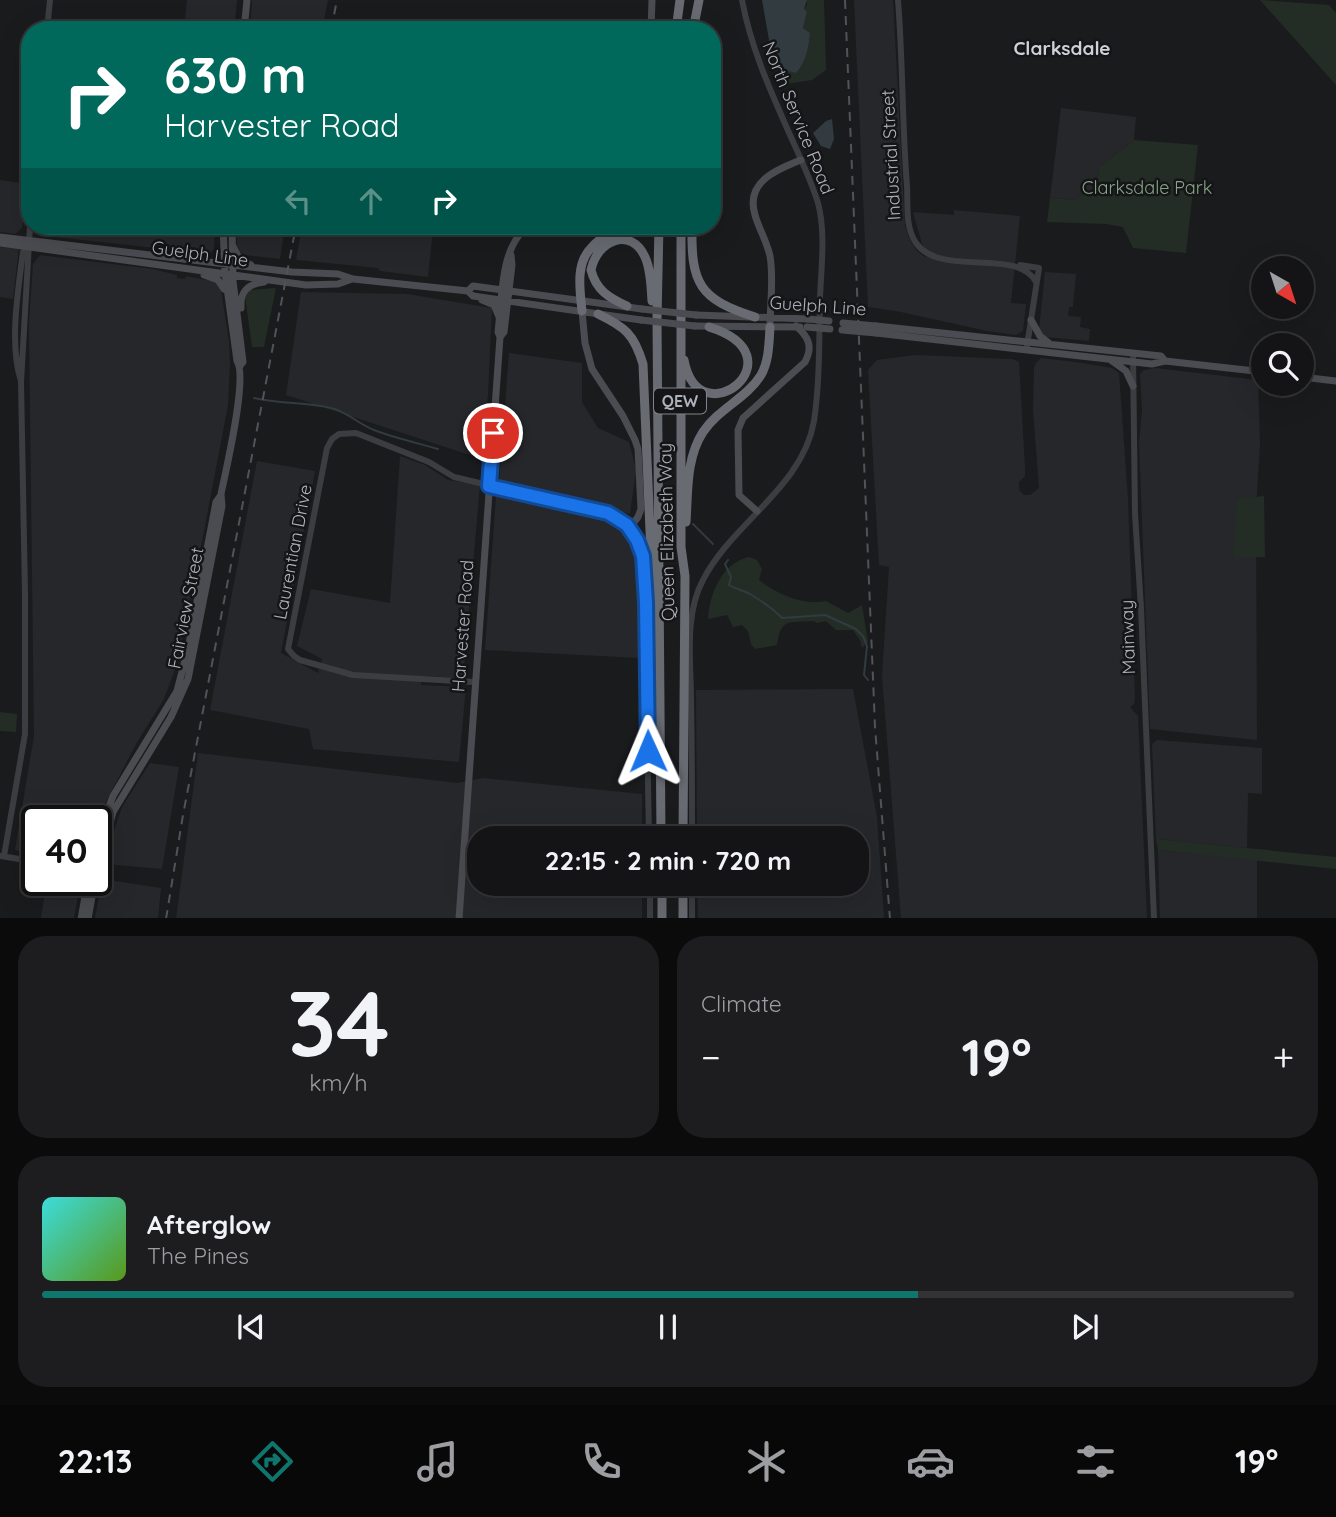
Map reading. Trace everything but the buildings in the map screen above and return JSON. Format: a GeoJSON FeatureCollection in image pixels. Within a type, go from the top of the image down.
{"type":"FeatureCollection","features":[{"type":"Feature","properties":{"kind":"highway"},"geometry":{"type":"LineString","coordinates":[[677,21],[680,0]]}},
{"type":"Feature","properties":{"kind":"highway"},"geometry":{"type":"LineString","coordinates":[[695,21],[700,0]]}},
{"type":"Feature","properties":{"kind":"highway"},"geometry":{"type":"LineString","coordinates":[[699,21],[700,0]]}},
{"type":"Feature","properties":{"kind":"highway"},"geometry":{"type":"LineString","coordinates":[[582,312],[580,271],[584,258],[590,248],[607,235]]}},
{"type":"Feature","properties":{"kind":"highway","name":"Queen Elizabeth Way"},"geometry":{"type":"LineString","coordinates":[[659,235],[661,826]]}},
{"type":"Feature","properties":{"kind":"highway","name":"Queen Elizabeth Way"},"geometry":{"type":"LineString","coordinates":[[681,235],[681,547],[685,576],[683,826]]}},
{"type":"Feature","properties":{"kind":"highway"},"geometry":{"type":"LineString","coordinates":[[692,235],[693,267],[702,287],[711,298],[723,305],[755,317]]}},
{"type":"Feature","properties":{"kind":"highway"},"geometry":{"type":"LineString","coordinates":[[626,306],[598,288],[591,270],[597,251],[603,245],[617,240],[632,244],[645,256],[652,304],[657,319]]}},
{"type":"Feature","properties":{"kind":"highway"},"geometry":{"type":"LineString","coordinates":[[598,314],[620,326],[632,337],[642,364],[655,640],[659,656]]}},
{"type":"Feature","properties":{"kind":"highway"},"geometry":{"type":"LineString","coordinates":[[680,320],[683,359],[691,382],[704,392],[726,393],[743,380],[748,370],[747,356],[733,336],[709,327]]}},
{"type":"Feature","properties":{"kind":"highway"},"geometry":{"type":"LineString","coordinates":[[685,576],[688,496],[693,451],[710,424],[749,390],[761,375],[767,356],[770,322]]}},
{"type":"Feature","properties":{"kind":"highway"},"geometry":{"type":"LineString","coordinates":[[662,896],[662,918]]}},
{"type":"Feature","properties":{"kind":"highway"},"geometry":{"type":"LineString","coordinates":[[683,896],[683,918]]}},
{"type":"Feature","properties":{"kind":"main road"},"geometry":{"type":"LineString","coordinates":[[245,21],[247,0]]}},
{"type":"Feature","properties":{"kind":"main road"},"geometry":{"type":"LineString","coordinates":[[651,21],[652,0]]}},
{"type":"Feature","properties":{"kind":"main road"},"geometry":{"type":"LineString","coordinates":[[770,322],[770,256],[754,214],[753,200],[759,184],[770,173],[801,160]]}},
{"type":"Feature","properties":{"kind":"main road","name":"Fairview Street"},"geometry":{"type":"LineString","coordinates":[[228,263],[232,235]]}},
{"type":"Feature","properties":{"kind":"main road"},"geometry":{"type":"LineString","coordinates":[[505,295],[506,265],[512,243],[517,235]]}},
{"type":"Feature","properties":{"kind":"main road","name":"Guelph Line"},"geometry":{"type":"LineString","coordinates":[[0,237],[272,282],[338,284],[353,279]]}},
{"type":"Feature","properties":{"kind":"main road"},"geometry":{"type":"LineString","coordinates":[[206,260],[217,252],[223,238]]}},
{"type":"Feature","properties":{"kind":"main road","name":"Fairview Street"},"geometry":{"type":"LineString","coordinates":[[112,816],[171,717],[188,679],[222,506],[221,494],[240,384],[240,366],[244,359],[223,238]]}},
{"type":"Feature","properties":{"kind":"main road"},"geometry":{"type":"LineString","coordinates":[[232,241],[239,258],[254,267]]}},
{"type":"Feature","properties":{"kind":"main road","name":"Guelph Line"},"geometry":{"type":"LineString","coordinates":[[0,243],[28,243],[206,260],[303,273],[338,274],[353,279],[471,294],[581,301],[696,315],[755,317],[796,326],[807,323]]}},
{"type":"Feature","properties":{"kind":"main road"},"geometry":{"type":"LineString","coordinates":[[198,270],[218,280],[228,296]]}},
{"type":"Feature","properties":{"kind":"main road","name":"Fairview Street"},"geometry":{"type":"LineString","coordinates":[[229,274],[228,296],[236,360],[240,366]]}},
{"type":"Feature","properties":{"kind":"main road"},"geometry":{"type":"LineString","coordinates":[[238,315],[245,289],[257,283],[272,282]]}},
{"type":"Feature","properties":{"kind":"main road"},"geometry":{"type":"LineString","coordinates":[[471,294],[494,305],[499,321]]}},
{"type":"Feature","properties":{"kind":"main road","name":"Guelph Line"},"geometry":{"type":"LineString","coordinates":[[505,295],[582,312],[695,326],[807,323],[1028,342],[1133,357]]}},
{"type":"Feature","properties":{"kind":"main road","name":"Harvester Road"},"geometry":{"type":"LineString","coordinates":[[459,918],[500,337],[498,332],[505,295]]}},
{"type":"Feature","properties":{"kind":"main road","name":"Harvester Road"},"geometry":{"type":"LineString","coordinates":[[500,337],[504,332],[505,295]]}},
{"type":"Feature","properties":{"kind":"main road"},"geometry":{"type":"LineString","coordinates":[[582,312],[585,343],[592,369],[632,431],[638,449],[641,509],[628,529]]}},
{"type":"Feature","properties":{"kind":"main road"},"geometry":{"type":"LineString","coordinates":[[1031,320],[1040,336],[1051,345]]}},
{"type":"Feature","properties":{"kind":"main road"},"geometry":{"type":"LineString","coordinates":[[757,511],[739,495],[738,430],[743,418],[805,362],[810,353],[809,342],[796,326]]}},
{"type":"Feature","properties":{"kind":"main road","name":"Guelph Line"},"geometry":{"type":"LineString","coordinates":[[876,330],[1105,359],[1161,356],[1165,361],[1251,371]]}},
{"type":"Feature","properties":{"kind":"main road"},"geometry":{"type":"LineString","coordinates":[[1105,359],[1124,369],[1133,386]]}},
{"type":"Feature","properties":{"kind":"main road"},"geometry":{"type":"LineString","coordinates":[[1314,378],[1336,380]]}},
{"type":"Feature","properties":{"kind":"main road","name":"Fairview Street"},"geometry":{"type":"LineString","coordinates":[[110,805],[177,691],[188,649],[216,502],[221,494]]}},
{"type":"Feature","properties":{"kind":"main road"},"geometry":{"type":"LineString","coordinates":[[81,918],[85,896]]}},
{"type":"Feature","properties":{"kind":"main road"},"geometry":{"type":"LineString","coordinates":[[88,918],[92,896]]}},
{"type":"Feature","properties":{"kind":"street"},"geometry":{"type":"LineString","coordinates":[[48,21],[50,0]]}},
{"type":"Feature","properties":{"kind":"street","name":"North Service Road"},"geometry":{"type":"LineString","coordinates":[[692,826],[691,650],[694,605],[701,583],[715,559],[799,460],[808,444],[814,421],[821,222],[817,202],[801,160],[755,52],[742,0]]}},
{"type":"Feature","properties":{"kind":"street","name":"Industrial Street"},"geometry":{"type":"LineString","coordinates":[[898,0],[904,151],[911,234],[922,250],[939,258],[1015,267],[1031,273],[1037,282]]}},
{"type":"Feature","properties":{"kind":"street"},"geometry":{"type":"LineString","coordinates":[[21,859],[2,856],[24,738],[26,701],[21,382],[18,374],[17,317],[23,252],[29,235]]}},
{"type":"Feature","properties":{"kind":"street","name":"Industrial Street"},"geometry":{"type":"LineString","coordinates":[[1015,267],[1019,265],[1039,268],[1037,282]]}},
{"type":"Feature","properties":{"kind":"street"},"geometry":{"type":"LineString","coordinates":[[1027,351],[1037,282]]}},
{"type":"Feature","properties":{"kind":"street","name":"Mainway"},"geometry":{"type":"LineString","coordinates":[[1133,357],[1135,514],[1154,918]]}},
{"type":"Feature","properties":{"kind":"street","name":"Laurentian Drive"},"geometry":{"type":"LineString","coordinates":[[474,682],[352,675],[300,660],[288,649],[327,448],[332,439],[339,434],[356,433],[429,461],[454,477],[489,486]]}},
{"type":"Feature","properties":{"kind":"street"},"geometry":{"type":"LineString","coordinates":[[489,486],[615,516],[637,540],[643,556],[649,826]]}},
{"type":"Feature","properties":{"kind":"street"},"geometry":{"type":"LineString","coordinates":[[650,896],[650,918]]}},
{"type":"Feature","properties":{"kind":"street"},"geometry":{"type":"LineString","coordinates":[[692,896],[692,918]]}},
{"type":"Feature","properties":{"kind":"shaded area"},"geometry":{"type":"Polygon","coordinates":[[[187,0],[237,0],[235,21],[185,21],[187,0]]]}},
{"type":"Feature","properties":{"kind":"shaded area"},"geometry":{"type":"Polygon","coordinates":[[[252,0],[328,0],[324,21],[251,21],[252,0]]]}},
{"type":"Feature","properties":{"kind":"shaded area"},"geometry":{"type":"Polygon","coordinates":[[[762,0],[807,0],[803,28],[810,33],[809,44],[805,60],[796,73],[780,69],[778,53],[768,48],[762,0]]]}},
{"type":"Feature","properties":{"kind":"shaded area"},"geometry":{"type":"Polygon","coordinates":[[[854,0],[893,0],[905,225],[916,250],[926,258],[913,212],[954,215],[954,210],[1020,216],[1011,303],[1026,304],[1023,331],[1016,335],[868,307],[854,0]]]}},
{"type":"Feature","properties":{"kind":"shaded area"},"geometry":{"type":"Polygon","coordinates":[[[1061,108],[1136,117],[1134,140],[1099,167],[1097,182],[1076,200],[1050,198],[1061,108]]]}},
{"type":"Feature","properties":{"kind":"shaded area"},"geometry":{"type":"Polygon","coordinates":[[[832,119],[834,139],[830,149],[821,146],[813,133],[832,119]]]}},
{"type":"Feature","properties":{"kind":"shaded area"},"geometry":{"type":"Polygon","coordinates":[[[0,180],[21,183],[21,229],[15,234],[0,232],[0,180]]]}},
{"type":"Feature","properties":{"kind":"shaded area"},"geometry":{"type":"Polygon","coordinates":[[[215,235],[214,248],[210,254],[46,236],[215,235]]]}},
{"type":"Feature","properties":{"kind":"shaded area"},"geometry":{"type":"Polygon","coordinates":[[[236,235],[284,235],[280,259],[244,255],[237,244],[236,235]]]}},
{"type":"Feature","properties":{"kind":"shaded area"},"geometry":{"type":"Polygon","coordinates":[[[300,235],[432,235],[428,277],[380,271],[378,268],[296,260],[300,235]]]}},
{"type":"Feature","properties":{"kind":"shaded area"},"geometry":{"type":"Polygon","coordinates":[[[0,247],[19,248],[13,299],[0,297],[0,247]]]}},
{"type":"Feature","properties":{"kind":"shaded area"},"geometry":{"type":"Polygon","coordinates":[[[40,255],[153,269],[177,275],[177,278],[185,279],[186,276],[216,282],[221,290],[229,341],[228,405],[176,667],[164,699],[136,744],[104,805],[22,805],[34,736],[29,323],[33,264],[40,255]]]}},
{"type":"Feature","properties":{"kind":"shaded area"},"geometry":{"type":"Polygon","coordinates":[[[1045,272],[1076,274],[1073,307],[1069,307],[1068,316],[1081,317],[1080,327],[1090,329],[1089,341],[1046,337],[1039,330],[1045,272]]]}},
{"type":"Feature","properties":{"kind":"shaded area"},"geometry":{"type":"Polygon","coordinates":[[[301,292],[407,294],[492,308],[482,459],[286,395],[301,292]]]}},
{"type":"Feature","properties":{"kind":"shaded area"},"geometry":{"type":"Polygon","coordinates":[[[509,353],[582,363],[582,402],[598,428],[629,442],[636,470],[630,514],[499,482],[509,353]]]}},
{"type":"Feature","properties":{"kind":"shaded area"},"geometry":{"type":"Polygon","coordinates":[[[915,355],[1012,359],[1019,362],[1025,476],[1019,482],[1019,490],[1024,495],[1030,495],[1039,488],[1033,410],[1036,363],[1041,358],[1083,363],[1112,368],[1119,373],[1128,499],[1135,698],[1130,707],[1138,716],[1147,918],[901,918],[882,676],[889,567],[879,565],[868,370],[877,360],[915,355]]]}},
{"type":"Feature","properties":{"kind":"shaded area"},"geometry":{"type":"Polygon","coordinates":[[[1155,368],[1251,379],[1251,396],[1259,396],[1257,740],[1150,729],[1139,443],[1142,410],[1140,374],[1144,370],[1155,368]]]}},
{"type":"Feature","properties":{"kind":"shaded area"},"geometry":{"type":"Polygon","coordinates":[[[400,456],[425,465],[448,480],[480,485],[463,678],[421,676],[421,685],[466,687],[459,762],[313,749],[309,729],[210,710],[257,461],[315,471],[281,653],[318,673],[322,659],[297,646],[311,589],[390,603],[400,456]]]}},
{"type":"Feature","properties":{"kind":"shaded area"},"geometry":{"type":"Polygon","coordinates":[[[500,494],[597,517],[609,521],[623,532],[635,554],[637,568],[640,658],[485,650],[496,496],[500,494]]]}},
{"type":"Feature","properties":{"kind":"shaded area"},"geometry":{"type":"Polygon","coordinates":[[[853,689],[877,817],[884,918],[698,918],[697,896],[869,896],[869,826],[697,826],[696,690],[853,689]]]}},
{"type":"Feature","properties":{"kind":"shaded area"},"geometry":{"type":"Polygon","coordinates":[[[1157,740],[1262,748],[1262,794],[1248,793],[1247,848],[1156,839],[1152,744],[1157,740]]]}},
{"type":"Feature","properties":{"kind":"shaded area"},"geometry":{"type":"Polygon","coordinates":[[[198,753],[458,783],[483,778],[642,794],[642,826],[467,826],[467,896],[642,896],[642,918],[176,918],[198,753]]]}},
{"type":"Feature","properties":{"kind":"shaded area"},"geometry":{"type":"Polygon","coordinates":[[[150,763],[179,767],[162,869],[112,865],[112,837],[122,807],[150,763]]]}},
{"type":"Feature","properties":{"kind":"shaded area"},"geometry":{"type":"Polygon","coordinates":[[[21,814],[21,851],[15,850],[21,814]]]}},
{"type":"Feature","properties":{"kind":"shaded area"},"geometry":{"type":"Polygon","coordinates":[[[1158,850],[1257,860],[1257,918],[1160,918],[1158,850]]]}},
{"type":"Feature","properties":{"kind":"shaded area"},"geometry":{"type":"Polygon","coordinates":[[[112,881],[161,888],[158,918],[95,918],[99,896],[112,896],[112,881]]]}},
{"type":"Feature","properties":{"kind":"shaded area"},"geometry":{"type":"Polygon","coordinates":[[[44,896],[78,896],[74,918],[41,918],[44,896]]]}},
{"type":"Feature","properties":{"kind":"green space"},"geometry":{"type":"Polygon","coordinates":[[[807,0],[824,0],[826,70],[812,80],[787,84],[782,80],[771,51],[778,53],[779,67],[796,73],[802,65],[810,38],[810,33],[803,28],[807,0]]]}},
{"type":"Feature","properties":{"kind":"green space"},"geometry":{"type":"Polygon","coordinates":[[[1260,0],[1329,5],[1336,13],[1336,85],[1260,0]]]}},
{"type":"Feature","properties":{"kind":"green space","name":"Clarksdale Park"},"geometry":{"type":"Polygon","coordinates":[[[1134,140],[1198,145],[1186,253],[1133,248],[1123,227],[1047,222],[1050,198],[1076,200],[1097,182],[1099,167],[1134,140]]]}},
{"type":"Feature","properties":{"kind":"green space"},"geometry":{"type":"Polygon","coordinates":[[[276,288],[264,347],[252,347],[245,296],[249,290],[276,288]]]}},
{"type":"Feature","properties":{"kind":"green space"},"geometry":{"type":"Polygon","coordinates":[[[1264,496],[1265,557],[1233,557],[1237,499],[1264,496]]]}},
{"type":"Feature","properties":{"kind":"green space"},"geometry":{"type":"Polygon","coordinates":[[[749,557],[757,560],[762,569],[759,580],[782,594],[808,602],[826,601],[848,613],[862,605],[868,642],[862,648],[853,630],[836,630],[826,621],[814,621],[788,623],[781,630],[777,645],[755,649],[748,631],[742,625],[733,627],[727,615],[708,619],[714,590],[724,573],[731,566],[749,557]]]}},
{"type":"Feature","properties":{"kind":"green space"},"geometry":{"type":"Polygon","coordinates":[[[0,712],[17,714],[16,732],[0,731],[0,712]]]}},
{"type":"Feature","properties":{"kind":"green space"},"geometry":{"type":"Polygon","coordinates":[[[1156,839],[1336,857],[1336,869],[1158,850],[1156,839]]]}},
{"type":"Feature","properties":{"kind":"waterway"},"geometry":{"type":"LineString","coordinates":[[254,398],[331,408],[374,430],[438,449]]}},
{"type":"Feature","properties":{"kind":"waterway"},"geometry":{"type":"LineString","coordinates":[[693,524],[713,544]]}},
{"type":"Feature","properties":{"kind":"waterway"},"geometry":{"type":"LineString","coordinates":[[728,560],[725,564],[731,577],[729,585],[754,597],[782,618],[825,615],[856,629],[867,646],[864,675],[868,680]]}},
{"type":"Feature","properties":{"kind":"railway"},"geometry":{"type":"LineString","coordinates":[[333,21],[337,0]]}},
{"type":"Feature","properties":{"kind":"railway"},"geometry":{"type":"LineString","coordinates":[[845,0],[875,727],[890,918]]}},
{"type":"Feature","properties":{"kind":"railway"},"geometry":{"type":"LineString","coordinates":[[166,918],[183,815],[294,235]]}},
{"type":"Feature","properties":{"kind":"district","name":"Clarksdale"},"geometry":{"type":"Point","coordinates":[1062,48]}},
{"type":"Feature","properties":{"kind":"route"},"geometry":{"type":"LineString","coordinates":[[493,433],[489,486],[601,510],[624,522],[639,543],[646,602],[648,751]]}}]}
